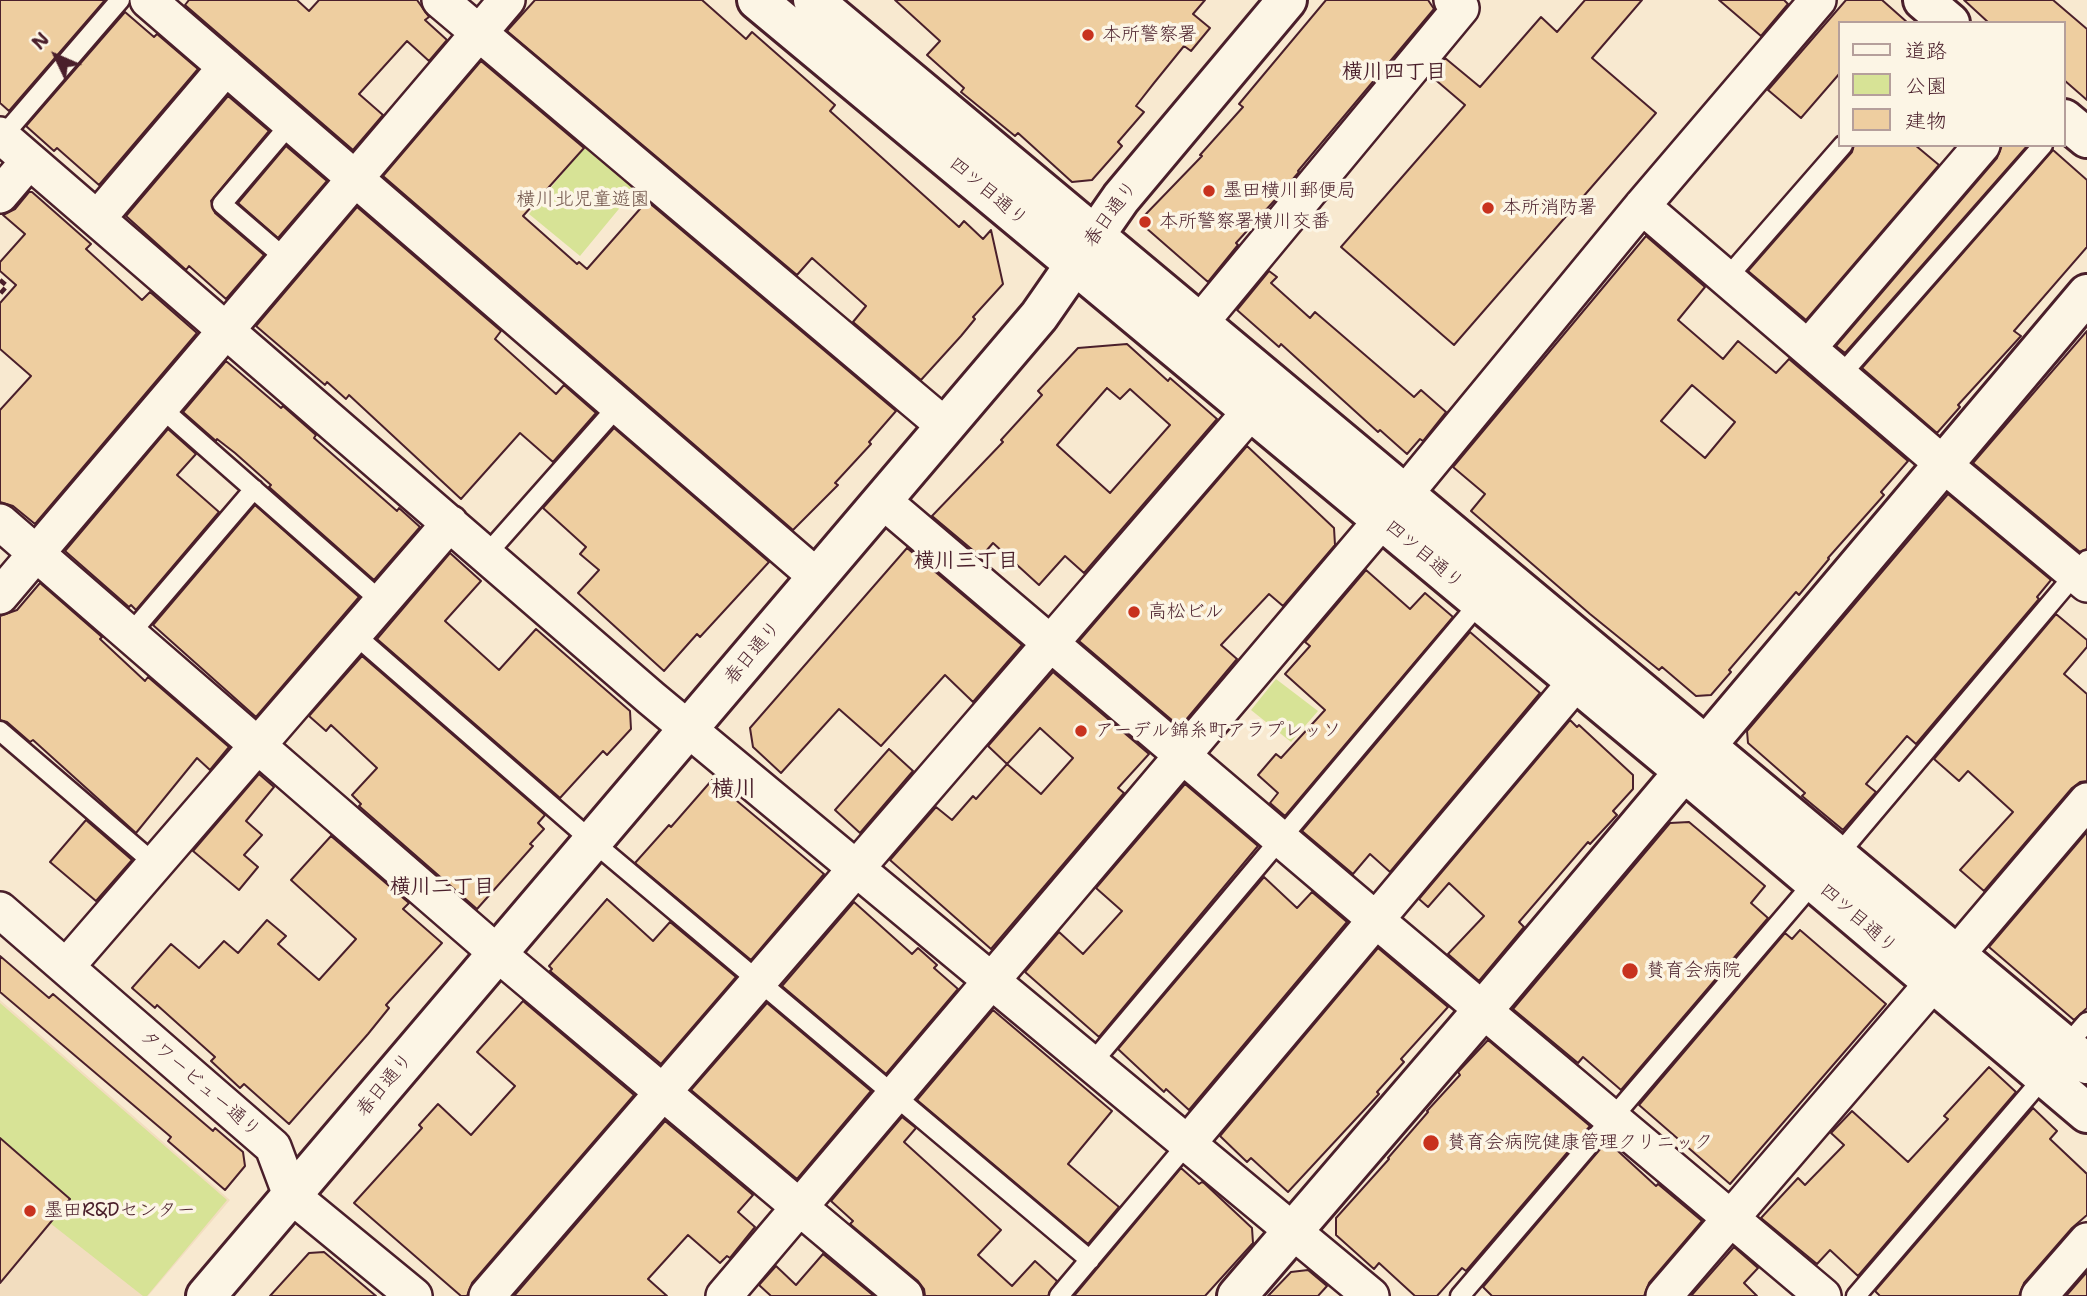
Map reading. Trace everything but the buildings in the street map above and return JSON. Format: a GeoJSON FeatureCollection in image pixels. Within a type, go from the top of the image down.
{"type":"FeatureCollection","features":[{"type":"Feature","properties":{"kind":"street"},"geometry":{"type":"LineString","coordinates":[[148,0],[817,577]]}},
{"type":"Feature","properties":{"kind":"street"},"geometry":{"type":"LineString","coordinates":[[440,0],[945,426]]}},
{"type":"Feature","properties":{"kind":"street"},"geometry":{"type":"LineString","coordinates":[[0,596],[507,0]]}},
{"type":"Feature","properties":{"kind":"street","name":"四ツ目通り"},"geometry":{"type":"LineString","coordinates":[[757,0],[1084,250],[1199,324],[1393,508],[1480,602],[1576,682],[1694,758]]}},
{"type":"Feature","properties":{"kind":"street","name":"四ツ目通り"},"geometry":{"type":"LineString","coordinates":[[813,0],[1084,250],[1251,411],[1393,508],[1945,969],[2071,1052],[2087,1113]]}},
{"type":"Feature","properties":{"kind":"street","name":"春日通り"},"geometry":{"type":"LineString","coordinates":[[206,1296],[1039,316],[1121,198],[1287,0]]}},
{"type":"Feature","properties":{"kind":"street"},"geometry":{"type":"LineString","coordinates":[[1199,324],[1461,8],[1452,0]]}},
{"type":"Feature","properties":{"kind":"street"},"geometry":{"type":"LineString","coordinates":[[738,1291],[799,1207],[1393,508],[1642,206],[1818,0]]}},
{"type":"Feature","properties":{"kind":"street"},"geometry":{"type":"LineString","coordinates":[[1923,0],[1948,21]]}},
{"type":"Feature","properties":{"kind":"street"},"geometry":{"type":"LineString","coordinates":[[97,219],[226,67]]}},
{"type":"Feature","properties":{"kind":"street"},"geometry":{"type":"LineString","coordinates":[[1,136],[688,729],[1371,1296]]}},
{"type":"Feature","properties":{"kind":"street"},"geometry":{"type":"LineString","coordinates":[[1808,348],[1980,147]]}},
{"type":"Feature","properties":{"kind":"street"},"geometry":{"type":"LineString","coordinates":[[0,195],[29,161]]}},
{"type":"Feature","properties":{"kind":"street"},"geometry":{"type":"LineString","coordinates":[[1642,206],[1943,464],[2083,573]]}},
{"type":"Feature","properties":{"kind":"street"},"geometry":{"type":"LineString","coordinates":[[1237,1296],[1483,1010],[2087,294]]}},
{"type":"Feature","properties":{"kind":"street"},"geometry":{"type":"LineString","coordinates":[[487,1296],[1251,411]]}},
{"type":"Feature","properties":{"kind":"street"},"geometry":{"type":"LineString","coordinates":[[882,500],[1823,1296]]}},
{"type":"Feature","properties":{"kind":"street"},"geometry":{"type":"LineString","coordinates":[[0,522],[497,953],[905,1296]]}},
{"type":"Feature","properties":{"kind":"street"},"geometry":{"type":"LineString","coordinates":[[66,967],[450,523]]}},
{"type":"Feature","properties":{"kind":"street"},"geometry":{"type":"LineString","coordinates":[[1187,1144],[1576,682]]}},
{"type":"Feature","properties":{"kind":"street"},"geometry":{"type":"LineString","coordinates":[[1664,1296],[2087,801]]}},
{"type":"Feature","properties":{"kind":"street","name":"タワービュー通り"},"geometry":{"type":"LineString","coordinates":[[0,910],[273,1147],[291,1195]]}},
{"type":"Feature","properties":{"kind":"street"},"geometry":{"type":"LineString","coordinates":[[291,1195],[414,1296]]}},
{"type":"Feature","properties":{"kind":"street"},"geometry":{"type":"LineString","coordinates":[[2039,1296],[2087,1241]]}},
{"type":"Feature","properties":{"kind":"lane"},"geometry":{"type":"LineString","coordinates":[[1,136],[120,0]]}},
{"type":"Feature","properties":{"kind":"lane"},"geometry":{"type":"LineString","coordinates":[[286,259],[222,204],[291,123]]}},
{"type":"Feature","properties":{"kind":"lane"},"geometry":{"type":"LineString","coordinates":[[1726,279],[1841,147]]}},
{"type":"Feature","properties":{"kind":"lane"},"geometry":{"type":"LineString","coordinates":[[1840,376],[2049,147]]}},
{"type":"Feature","properties":{"kind":"lane"},"geometry":{"type":"LineString","coordinates":[[486,555],[618,406]]}},
{"type":"Feature","properties":{"kind":"lane"},"geometry":{"type":"LineString","coordinates":[[160,407],[382,602]]}},
{"type":"Feature","properties":{"kind":"lane"},"geometry":{"type":"LineString","coordinates":[[130,634],[254,489]]}},
{"type":"Feature","properties":{"kind":"lane"},"geometry":{"type":"LineString","coordinates":[[1460,1296],[2083,573]]}},
{"type":"Feature","properties":{"kind":"lane"},"geometry":{"type":"LineString","coordinates":[[1091,1065],[1480,602]]}},
{"type":"Feature","properties":{"kind":"lane"},"geometry":{"type":"LineString","coordinates":[[354,634],[592,841],[1090,1260]]}},
{"type":"Feature","properties":{"kind":"lane"},"geometry":{"type":"LineString","coordinates":[[0,731],[155,864]]}},
{"type":"Feature","properties":{"kind":"lane"},"geometry":{"type":"LineString","coordinates":[[1856,1296],[2071,1052]]}},
{"type":"Feature","properties":{"kind":"lane"},"geometry":{"type":"LineString","coordinates":[[1059,1296],[1187,1144]]}},
{"type":"Feature","properties":{"kind":"path"},"geometry":{"type":"LineString","coordinates":[[0,279],[7,286],[0,294]]}},
{"type":"Feature","properties":{"kind":"shaded area"},"geometry":{"type":"Polygon","coordinates":[[[0,1000],[230,1200],[148,1296],[0,1296],[0,1000]]]}},
{"type":"Feature","properties":{"kind":"green space","name":"横川北児童遊園"},"geometry":{"type":"Polygon","coordinates":[[[586,145],[637,187],[580,256],[529,214],[586,145]]]}},
{"type":"Feature","properties":{"kind":"green space"},"geometry":{"type":"Polygon","coordinates":[[[1276,679],[1318,711],[1291,742],[1251,710],[1276,679]]]}},
{"type":"Feature","properties":{"kind":"green space"},"geometry":{"type":"Polygon","coordinates":[[[0,1003],[227,1200],[147,1296],[143,1296],[50,1223],[70,1198],[0,1138],[0,1003]]]}},
{"type":"Feature","properties":{"kind":"place","name":"本所警察署"},"geometry":{"type":"Point","coordinates":[1088,35]}},
{"type":"Feature","properties":{"kind":"place","name":"墨田横川郵便局"},"geometry":{"type":"Point","coordinates":[1209,191]}},
{"type":"Feature","properties":{"kind":"place","name":"本所消防署"},"geometry":{"type":"Point","coordinates":[1488,208]}},
{"type":"Feature","properties":{"kind":"place","name":"本所警察署横川交番"},"geometry":{"type":"Point","coordinates":[1145,222]}},
{"type":"Feature","properties":{"kind":"place","name":"高松ビル"},"geometry":{"type":"Point","coordinates":[1134,612]}},
{"type":"Feature","properties":{"kind":"place","name":"アーデル錦糸町アラプレッソ"},"geometry":{"type":"Point","coordinates":[1081,731]}},
{"type":"Feature","properties":{"kind":"place","name":"賛育会病院"},"geometry":{"type":"Point","coordinates":[1630,971]}},
{"type":"Feature","properties":{"kind":"place","name":"賛育会病院健康管理クリニック"},"geometry":{"type":"Point","coordinates":[1431,1143]}},
{"type":"Feature","properties":{"kind":"place","name":"墨田R&Dセンター"},"geometry":{"type":"Point","coordinates":[30,1211]}},
{"type":"Feature","properties":{"kind":"district","name":"横川四丁目"},"geometry":{"type":"Point","coordinates":[1394,73]}},
{"type":"Feature","properties":{"kind":"district","name":"横川三丁目"},"geometry":{"type":"Point","coordinates":[966,562]}},
{"type":"Feature","properties":{"kind":"district","name":"横川"},"geometry":{"type":"Point","coordinates":[734,790]}},
{"type":"Feature","properties":{"kind":"district","name":"横川二丁目"},"geometry":{"type":"Point","coordinates":[442,888]}}]}
